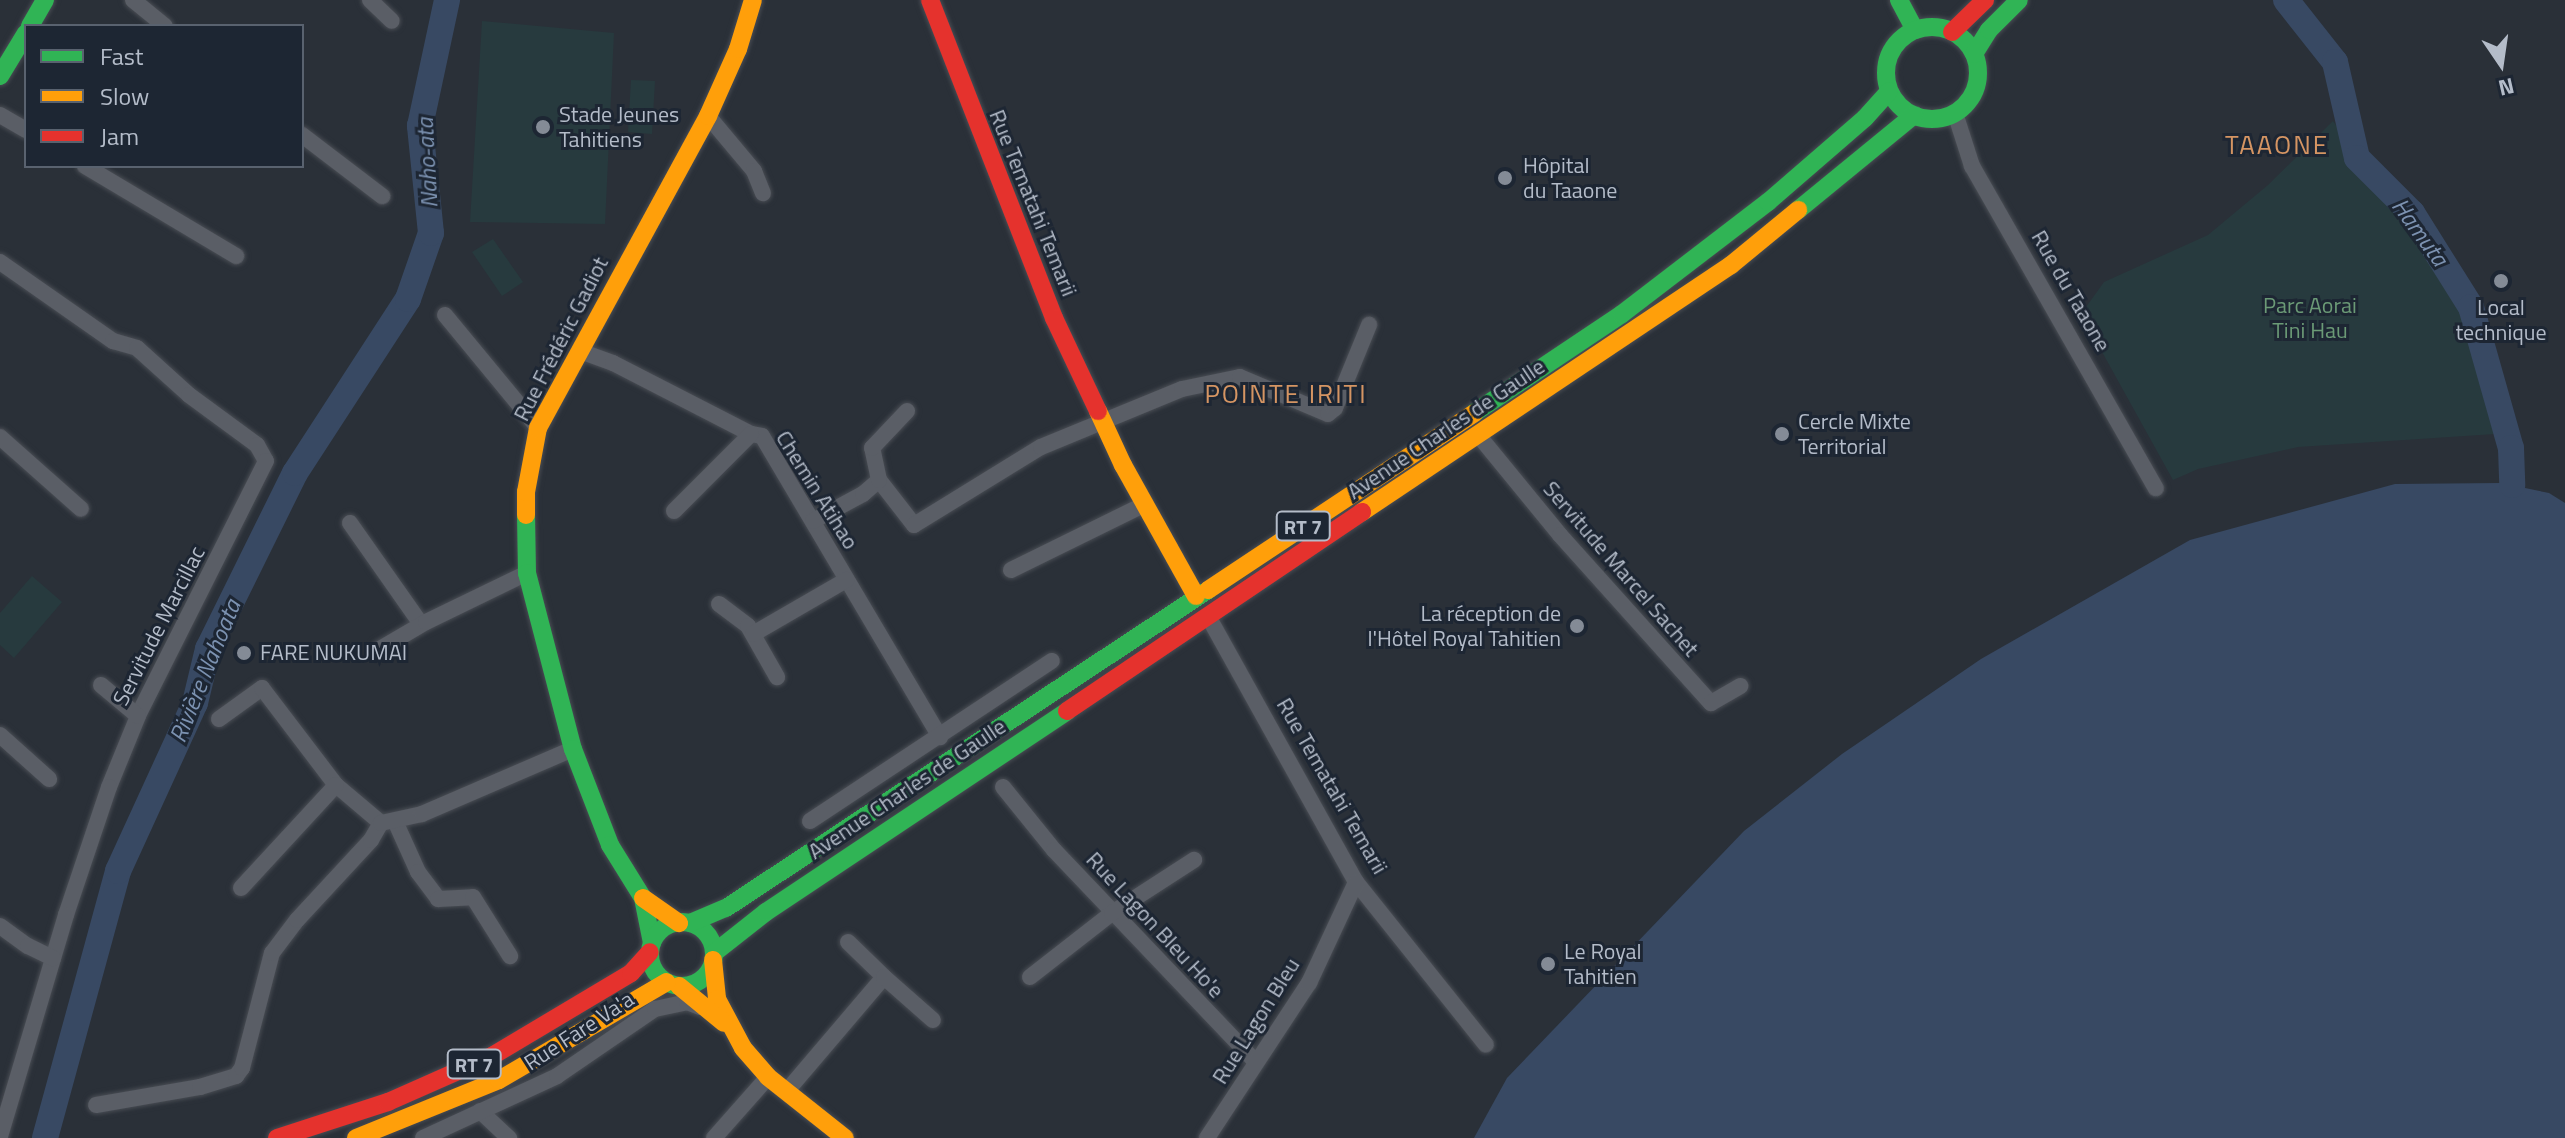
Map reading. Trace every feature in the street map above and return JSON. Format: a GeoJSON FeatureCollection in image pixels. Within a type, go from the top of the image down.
{"type":"FeatureCollection","features":[{"type":"Feature","properties":{"kind":"main road"},"geometry":{"type":"LineString","coordinates":[[31,24],[45,0]]}},
{"type":"Feature","properties":{"kind":"main road","name":"Rue Frédéric Gadiot"},"geometry":{"type":"LineString","coordinates":[[651,947],[643,898],[610,845],[573,749],[527,573],[526,492],[538,428],[708,116],[738,49],[753,0]]}},
{"type":"Feature","properties":{"kind":"main road","name":"Rue Tematahi Temarii"},"geometry":{"type":"LineString","coordinates":[[930,0],[1025,252],[1100,420],[1196,596]]}},
{"type":"Feature","properties":{"kind":"main road"},"geometry":{"type":"LineString","coordinates":[[1899,0],[1915,30]]}},
{"type":"Feature","properties":{"kind":"main road"},"geometry":{"type":"LineString","coordinates":[[1952,32],[1985,0]]}},
{"type":"Feature","properties":{"kind":"main road"},"geometry":{"type":"LineString","coordinates":[[1974,54],[1952,32],[1930,27],[1915,30],[1897,43],[1888,57],[1885,72],[1889,91],[1899,106],[1914,115],[1934,119],[1955,113],[1968,101],[1976,84],[1974,54],[1989,30],[2019,0]]}},
{"type":"Feature","properties":{"kind":"main road"},"geometry":{"type":"LineString","coordinates":[[1,72],[24,36]]}},
{"type":"Feature","properties":{"kind":"main road","name":"Avenue Charles de Gaulle"},"geometry":{"type":"LineString","coordinates":[[685,923],[726,908],[1662,285],[1768,202],[1865,118],[1889,91]]}},
{"type":"Feature","properties":{"kind":"main road","name":"Avenue Charles de Gaulle"},"geometry":{"type":"LineString","coordinates":[[713,957],[766,912],[1209,618],[1731,265],[1914,115]]}},
{"type":"Feature","properties":{"kind":"main road","name":"Rue Frédéric Gadiot"},"geometry":{"type":"LineString","coordinates":[[643,898],[685,923]]}},
{"type":"Feature","properties":{"kind":"main road"},"geometry":{"type":"LineString","coordinates":[[685,923],[709,938],[713,982],[729,1026]]}},
{"type":"Feature","properties":{"kind":"main road","name":"RT 7"},"geometry":{"type":"LineString","coordinates":[[277,1138],[388,1102],[492,1056],[631,973],[665,927],[685,923]]}},
{"type":"Feature","properties":{"kind":"main road"},"geometry":{"type":"LineString","coordinates":[[651,947],[655,972],[729,1026],[768,1077],[845,1138]]}},
{"type":"Feature","properties":{"kind":"main road","name":"RT 7"},"geometry":{"type":"LineString","coordinates":[[356,1138],[499,1080],[673,984],[701,979],[713,957]]}},
{"type":"Feature","properties":{"kind":"street"},"geometry":{"type":"LineString","coordinates":[[133,0],[163,24]]}},
{"type":"Feature","properties":{"kind":"street"},"geometry":{"type":"LineString","coordinates":[[370,0],[392,21]]}},
{"type":"Feature","properties":{"kind":"street","name":"Rue du Taaone"},"geometry":{"type":"LineString","coordinates":[[1955,113],[1972,166],[2156,488]]}},
{"type":"Feature","properties":{"kind":"street"},"geometry":{"type":"LineString","coordinates":[[0,115],[24,129]]}},
{"type":"Feature","properties":{"kind":"street"},"geometry":{"type":"LineString","coordinates":[[708,116],[754,171],[763,193]]}},
{"type":"Feature","properties":{"kind":"street"},"geometry":{"type":"LineString","coordinates":[[304,137],[382,196]]}},
{"type":"Feature","properties":{"kind":"street"},"geometry":{"type":"LineString","coordinates":[[88,168],[236,256]]}},
{"type":"Feature","properties":{"kind":"street","name":"Servitude Marcillac"},"geometry":{"type":"LineString","coordinates":[[0,262],[113,341],[137,348],[189,395],[257,445],[266,461],[138,716],[109,787],[53,958],[7,1084],[0,1136]]}},
{"type":"Feature","properties":{"kind":"street"},"geometry":{"type":"LineString","coordinates":[[445,315],[538,428]]}},
{"type":"Feature","properties":{"kind":"street"},"geometry":{"type":"LineString","coordinates":[[907,411],[872,448],[879,480],[914,525],[945,509],[1041,447],[1100,420],[1182,389],[1240,377],[1328,414],[1335,408],[1369,325]]}},
{"type":"Feature","properties":{"kind":"street","name":"Chemin Atihao"},"geometry":{"type":"LineString","coordinates":[[580,351],[613,363],[751,434],[762,436],[940,737]]}},
{"type":"Feature","properties":{"kind":"street"},"geometry":{"type":"LineString","coordinates":[[674,511],[751,434]]}},
{"type":"Feature","properties":{"kind":"street","name":"Servitude Marcel Sachet"},"geometry":{"type":"LineString","coordinates":[[1479,436],[1560,535],[1711,703],[1740,686]]}},
{"type":"Feature","properties":{"kind":"street"},"geometry":{"type":"LineString","coordinates":[[0,437],[81,509]]}},
{"type":"Feature","properties":{"kind":"street"},"geometry":{"type":"LineString","coordinates":[[813,521],[863,494],[879,480]]}},
{"type":"Feature","properties":{"kind":"street"},"geometry":{"type":"LineString","coordinates":[[1011,570],[1145,504]]}},
{"type":"Feature","properties":{"kind":"street"},"geometry":{"type":"LineString","coordinates":[[350,523],[421,624]]}},
{"type":"Feature","properties":{"kind":"street"},"geometry":{"type":"LineString","coordinates":[[380,649],[421,624],[527,573]]}},
{"type":"Feature","properties":{"kind":"street"},"geometry":{"type":"LineString","coordinates":[[753,634],[846,580]]}},
{"type":"Feature","properties":{"kind":"street"},"geometry":{"type":"LineString","coordinates":[[719,604],[753,634],[777,677]]}},
{"type":"Feature","properties":{"kind":"street","name":"Rue Tematahi Temarii"},"geometry":{"type":"LineString","coordinates":[[1209,618],[1356,882],[1486,1045]]}},
{"type":"Feature","properties":{"kind":"street"},"geometry":{"type":"LineString","coordinates":[[810,821],[1052,661]]}},
{"type":"Feature","properties":{"kind":"street"},"geometry":{"type":"LineString","coordinates":[[101,685],[138,716]]}},
{"type":"Feature","properties":{"kind":"street"},"geometry":{"type":"LineString","coordinates":[[219,719],[262,688],[336,785],[388,822],[438,899],[473,897],[510,956]]}},
{"type":"Feature","properties":{"kind":"street"},"geometry":{"type":"LineString","coordinates":[[0,735],[49,779]]}},
{"type":"Feature","properties":{"kind":"street"},"geometry":{"type":"LineString","coordinates":[[96,1105],[229,1080],[239,1072],[272,953],[297,920],[388,822],[422,814],[573,749]]}},
{"type":"Feature","properties":{"kind":"street"},"geometry":{"type":"LineString","coordinates":[[241,888],[336,785]]}},
{"type":"Feature","properties":{"kind":"street","name":"Rue Lagon Bleu Ho'e"},"geometry":{"type":"LineString","coordinates":[[1003,787],[1112,913],[1256,1062]]}},
{"type":"Feature","properties":{"kind":"street"},"geometry":{"type":"LineString","coordinates":[[1030,977],[1112,913],[1194,860]]}},
{"type":"Feature","properties":{"kind":"street","name":"Rue Lagon Bleu"},"geometry":{"type":"LineString","coordinates":[[1207,1138],[1309,983],[1356,882]]}},
{"type":"Feature","properties":{"kind":"street"},"geometry":{"type":"LineString","coordinates":[[4,936],[53,958]]}},
{"type":"Feature","properties":{"kind":"street"},"geometry":{"type":"LineString","coordinates":[[848,942],[933,1020]]}},
{"type":"Feature","properties":{"kind":"street"},"geometry":{"type":"LineString","coordinates":[[786,1092],[884,977]]}},
{"type":"Feature","properties":{"kind":"street","name":"Rue Fare Va'a"},"geometry":{"type":"LineString","coordinates":[[423,1138],[557,1076],[655,1009],[687,1002],[701,1008],[704,1005]]}},
{"type":"Feature","properties":{"kind":"street"},"geometry":{"type":"LineString","coordinates":[[714,1138],[768,1077]]}},
{"type":"Feature","properties":{"kind":"street"},"geometry":{"type":"LineString","coordinates":[[480,1111],[509,1138]]}},
{"type":"Feature","properties":{"kind":"green space","name":"Stade Jeunes Tahitiens"},"geometry":{"type":"Polygon","coordinates":[[[482,21],[614,33],[605,224],[470,222],[482,21]]]}},
{"type":"Feature","properties":{"kind":"green space"},"geometry":{"type":"Polygon","coordinates":[[[631,80],[655,81],[652,134],[628,132],[631,80]]]}},
{"type":"Feature","properties":{"kind":"green space","name":"Parc Aorai Tini Hau"},"geometry":{"type":"Polygon","coordinates":[[[2333,121],[2478,331],[2495,434],[2298,447],[2198,469],[2173,480],[2081,314],[2104,282],[2208,235],[2268,185],[2333,121]]]}},
{"type":"Feature","properties":{"kind":"green space"},"geometry":{"type":"Polygon","coordinates":[[[493,239],[523,282],[502,296],[472,252],[493,239]]]}},
{"type":"Feature","properties":{"kind":"green space"},"geometry":{"type":"Polygon","coordinates":[[[32,576],[62,602],[14,658],[0,645],[0,613],[32,576]]]}},
{"type":"Feature","properties":{"kind":"water"},"geometry":{"type":"Polygon","coordinates":[[[2501,483],[2549,493],[2565,503],[2565,1138],[1474,1138],[1507,1078],[1744,831],[1842,754],[1981,659],[2190,540],[2395,484],[2501,483]]]}},
{"type":"Feature","properties":{"kind":"waterway","name":"Rivière Nahoata"},"geometry":{"type":"LineString","coordinates":[[45,1138],[118,871],[195,703],[208,649],[295,473],[408,299],[431,233],[420,126],[447,0]]}},
{"type":"Feature","properties":{"kind":"waterway","name":"Hamuta"},"geometry":{"type":"LineString","coordinates":[[2286,0],[2335,62],[2357,158],[2412,213],[2471,307],[2511,448],[2512,485]]}},
{"type":"Feature","properties":{"kind":"traffic: fast"},"geometry":{"type":"LineString","coordinates":[[31,24],[45,0]]}},
{"type":"Feature","properties":{"kind":"traffic: fast"},"geometry":{"type":"LineString","coordinates":[[1899,0],[1915,30]]}},
{"type":"Feature","properties":{"kind":"traffic: fast"},"geometry":{"type":"LineString","coordinates":[[1974,54],[1989,30],[2019,0]]}},
{"type":"Feature","properties":{"kind":"traffic: fast"},"geometry":{"type":"LineString","coordinates":[[1932,27],[1950,30],[1965,40],[1975,55],[1978,73],[1975,91],[1965,106],[1950,116],[1932,119],[1914,116],[1899,106],[1889,91],[1886,73],[1889,55],[1899,40],[1914,30],[1932,27]]}},
{"type":"Feature","properties":{"kind":"traffic: fast"},"geometry":{"type":"LineString","coordinates":[[0,76],[24,36]]}},
{"type":"Feature","properties":{"kind":"traffic: fast"},"geometry":{"type":"LineString","coordinates":[[1474,413],[1622,314],[1768,202],[1865,118],[1889,91]]}},
{"type":"Feature","properties":{"kind":"traffic: fast"},"geometry":{"type":"LineString","coordinates":[[1798,210],[1914,115]]}},
{"type":"Feature","properties":{"kind":"traffic: fast"},"geometry":{"type":"LineString","coordinates":[[526,515],[527,573],[573,749],[610,845],[643,898],[652,943]]}},
{"type":"Feature","properties":{"kind":"traffic: fast"},"geometry":{"type":"LineString","coordinates":[[690,923],[726,908],[1208,590]]}},
{"type":"Feature","properties":{"kind":"traffic: fast"},"geometry":{"type":"LineString","coordinates":[[714,953],[766,912],[1067,711]]}},
{"type":"Feature","properties":{"kind":"traffic: fast"},"geometry":{"type":"LineString","coordinates":[[682,922],[700,928],[708,936],[714,954],[708,972],[700,980],[682,986],[664,980],[656,972],[650,954],[656,936],[664,928],[682,922]]}},
{"type":"Feature","properties":{"kind":"traffic: slow"},"geometry":{"type":"LineString","coordinates":[[526,515],[526,492],[538,428],[708,116],[738,49],[753,0]]}},
{"type":"Feature","properties":{"kind":"traffic: slow"},"geometry":{"type":"LineString","coordinates":[[1362,512],[1731,265],[1798,210]]}},
{"type":"Feature","properties":{"kind":"traffic: slow"},"geometry":{"type":"LineString","coordinates":[[1098,411],[1123,465],[1196,596]]}},
{"type":"Feature","properties":{"kind":"traffic: slow"},"geometry":{"type":"LineString","coordinates":[[1208,590],[1474,413]]}},
{"type":"Feature","properties":{"kind":"traffic: slow"},"geometry":{"type":"LineString","coordinates":[[643,898],[679,923]]}},
{"type":"Feature","properties":{"kind":"traffic: slow"},"geometry":{"type":"LineString","coordinates":[[713,960],[717,999],[743,1048],[768,1077],[845,1138]]}},
{"type":"Feature","properties":{"kind":"traffic: slow"},"geometry":{"type":"LineString","coordinates":[[356,1138],[499,1080],[667,982]]}},
{"type":"Feature","properties":{"kind":"traffic: slow"},"geometry":{"type":"LineString","coordinates":[[679,986],[724,1023]]}},
{"type":"Feature","properties":{"kind":"traffic: jam"},"geometry":{"type":"LineString","coordinates":[[930,0],[1054,318],[1098,411]]}},
{"type":"Feature","properties":{"kind":"traffic: jam"},"geometry":{"type":"LineString","coordinates":[[1952,32],[1985,0]]}},
{"type":"Feature","properties":{"kind":"traffic: jam"},"geometry":{"type":"LineString","coordinates":[[1067,711],[1362,512]]}},
{"type":"Feature","properties":{"kind":"traffic: jam"},"geometry":{"type":"LineString","coordinates":[[277,1138],[388,1102],[492,1056],[631,973],[650,952]]}},
{"type":"Feature","properties":{"kind":"place","name":"Stade Jeunes Tahitiens"},"geometry":{"type":"Point","coordinates":[543,127]}},
{"type":"Feature","properties":{"kind":"place","name":"Hôpital du Taaone"},"geometry":{"type":"Point","coordinates":[1505,178]}},
{"type":"Feature","properties":{"kind":"place","name":"Local technique"},"geometry":{"type":"Point","coordinates":[2501,281]}},
{"type":"Feature","properties":{"kind":"place","name":"Cercle Mixte Territorial"},"geometry":{"type":"Point","coordinates":[1782,434]}},
{"type":"Feature","properties":{"kind":"place","name":"La réception de l'Hôtel Royal Tahitien"},"geometry":{"type":"Point","coordinates":[1577,626]}},
{"type":"Feature","properties":{"kind":"place","name":"FARE NUKUMAI"},"geometry":{"type":"Point","coordinates":[244,653]}},
{"type":"Feature","properties":{"kind":"place","name":"Le Royal Tahitien"},"geometry":{"type":"Point","coordinates":[1548,964]}},
{"type":"Feature","properties":{"kind":"district","name":"TAAONE"},"geometry":{"type":"Point","coordinates":[2277,145]}},
{"type":"Feature","properties":{"kind":"district","name":"POINTE IRITI"},"geometry":{"type":"Point","coordinates":[1286,394]}},
{"type":"Feature","properties":{"kind":"water label","name":"Naho-ata"},"geometry":{"type":"Point","coordinates":[427,163]}}]}
